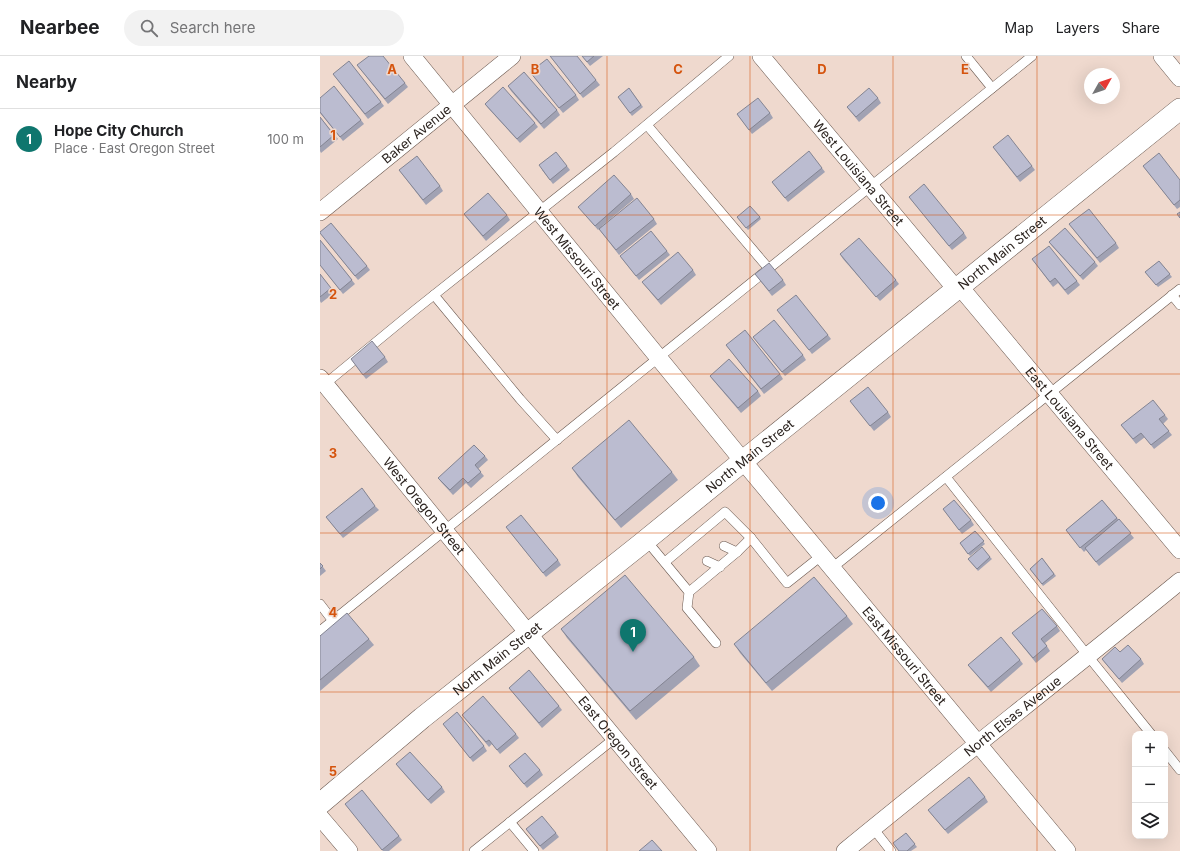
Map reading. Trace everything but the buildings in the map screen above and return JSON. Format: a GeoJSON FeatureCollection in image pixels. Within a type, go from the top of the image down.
{"type":"FeatureCollection","features":[{"type":"Feature","properties":{"kind":"street","name":"West Missouri Street"},"geometry":{"type":"LineString","coordinates":[[412,56],[743,461]]}},
{"type":"Feature","properties":{"kind":"street","name":"Baker Avenue"},"geometry":{"type":"LineString","coordinates":[[320,212],[512,56]]}},
{"type":"Feature","properties":{"kind":"street","name":"West Louisiana Street"},"geometry":{"type":"LineString","coordinates":[[760,56],[870,187],[958,288]]}},
{"type":"Feature","properties":{"kind":"street"},"geometry":{"type":"LineString","coordinates":[[1162,56],[1180,78]]}},
{"type":"Feature","properties":{"kind":"street","name":"North Main Street"},"geometry":{"type":"LineString","coordinates":[[320,804],[422,718],[646,540],[1180,109]]}},
{"type":"Feature","properties":{"kind":"street","name":"East Louisiana Street"},"geometry":{"type":"LineString","coordinates":[[958,288],[1180,550]]}},
{"type":"Feature","properties":{"kind":"street","name":"West Oregon Street"},"geometry":{"type":"LineString","coordinates":[[323,381],[528,633]]}},
{"type":"Feature","properties":{"kind":"street","name":"East Missouri Street"},"geometry":{"type":"LineString","coordinates":[[743,461],[1067,851]]}},
{"type":"Feature","properties":{"kind":"street","name":"North Elsas Avenue"},"geometry":{"type":"LineString","coordinates":[[845,851],[977,743],[1088,656],[1180,581]]}},
{"type":"Feature","properties":{"kind":"street","name":"East Oregon Street"},"geometry":{"type":"LineString","coordinates":[[528,633],[708,851]]}},
{"type":"Feature","properties":{"kind":"street"},"geometry":{"type":"LineString","coordinates":[[320,817],[349,851]]}},
{"type":"Feature","properties":{"kind":"lane"},"geometry":{"type":"LineString","coordinates":[[323,381],[539,212],[647,125],[729,56]]}},
{"type":"Feature","properties":{"kind":"lane"},"geometry":{"type":"LineString","coordinates":[[966,56],[992,88]]}},
{"type":"Feature","properties":{"kind":"lane"},"geometry":{"type":"LineString","coordinates":[[320,632],[1032,56]]}},
{"type":"Feature","properties":{"kind":"lane"},"geometry":{"type":"LineString","coordinates":[[647,125],[769,269]]}},
{"type":"Feature","properties":{"kind":"lane"},"geometry":{"type":"LineString","coordinates":[[665,562],[702,535],[726,512],[751,538],[787,583],[826,562],[946,477],[1180,289]]}},
{"type":"Feature","properties":{"kind":"lane"},"geometry":{"type":"LineString","coordinates":[[434,295],[520,399],[557,440]]}},
{"type":"Feature","properties":{"kind":"lane"},"geometry":{"type":"LineString","coordinates":[[1172,295],[1180,305]]}},
{"type":"Feature","properties":{"kind":"lane"},"geometry":{"type":"LineString","coordinates":[[946,477],[1149,731]]}},
{"type":"Feature","properties":{"kind":"lane"},"geometry":{"type":"LineString","coordinates":[[716,643],[687,608],[690,592],[737,552],[751,538]]}},
{"type":"Feature","properties":{"kind":"lane"},"geometry":{"type":"LineString","coordinates":[[646,540],[690,592]]}},
{"type":"Feature","properties":{"kind":"lane"},"geometry":{"type":"LineString","coordinates":[[724,546],[737,552]]}},
{"type":"Feature","properties":{"kind":"lane"},"geometry":{"type":"LineString","coordinates":[[707,562],[720,567]]}},
{"type":"Feature","properties":{"kind":"lane"},"geometry":{"type":"LineString","coordinates":[[320,604],[334,621]]}},
{"type":"Feature","properties":{"kind":"lane"},"geometry":{"type":"LineString","coordinates":[[474,851],[615,738]]}},
{"type":"Feature","properties":{"kind":"lane"},"geometry":{"type":"LineString","coordinates":[[1168,755],[1180,770]]}},
{"type":"Feature","properties":{"kind":"lane"},"geometry":{"type":"LineString","coordinates":[[510,822],[534,851]]}},
{"type":"Feature","properties":{"kind":"lane"},"geometry":{"type":"LineString","coordinates":[[873,828],[891,851]]}},
{"type":"Feature","properties":{"kind":"place","name":"Hope City Church"},"geometry":{"type":"Point","coordinates":[633,652]}}]}
